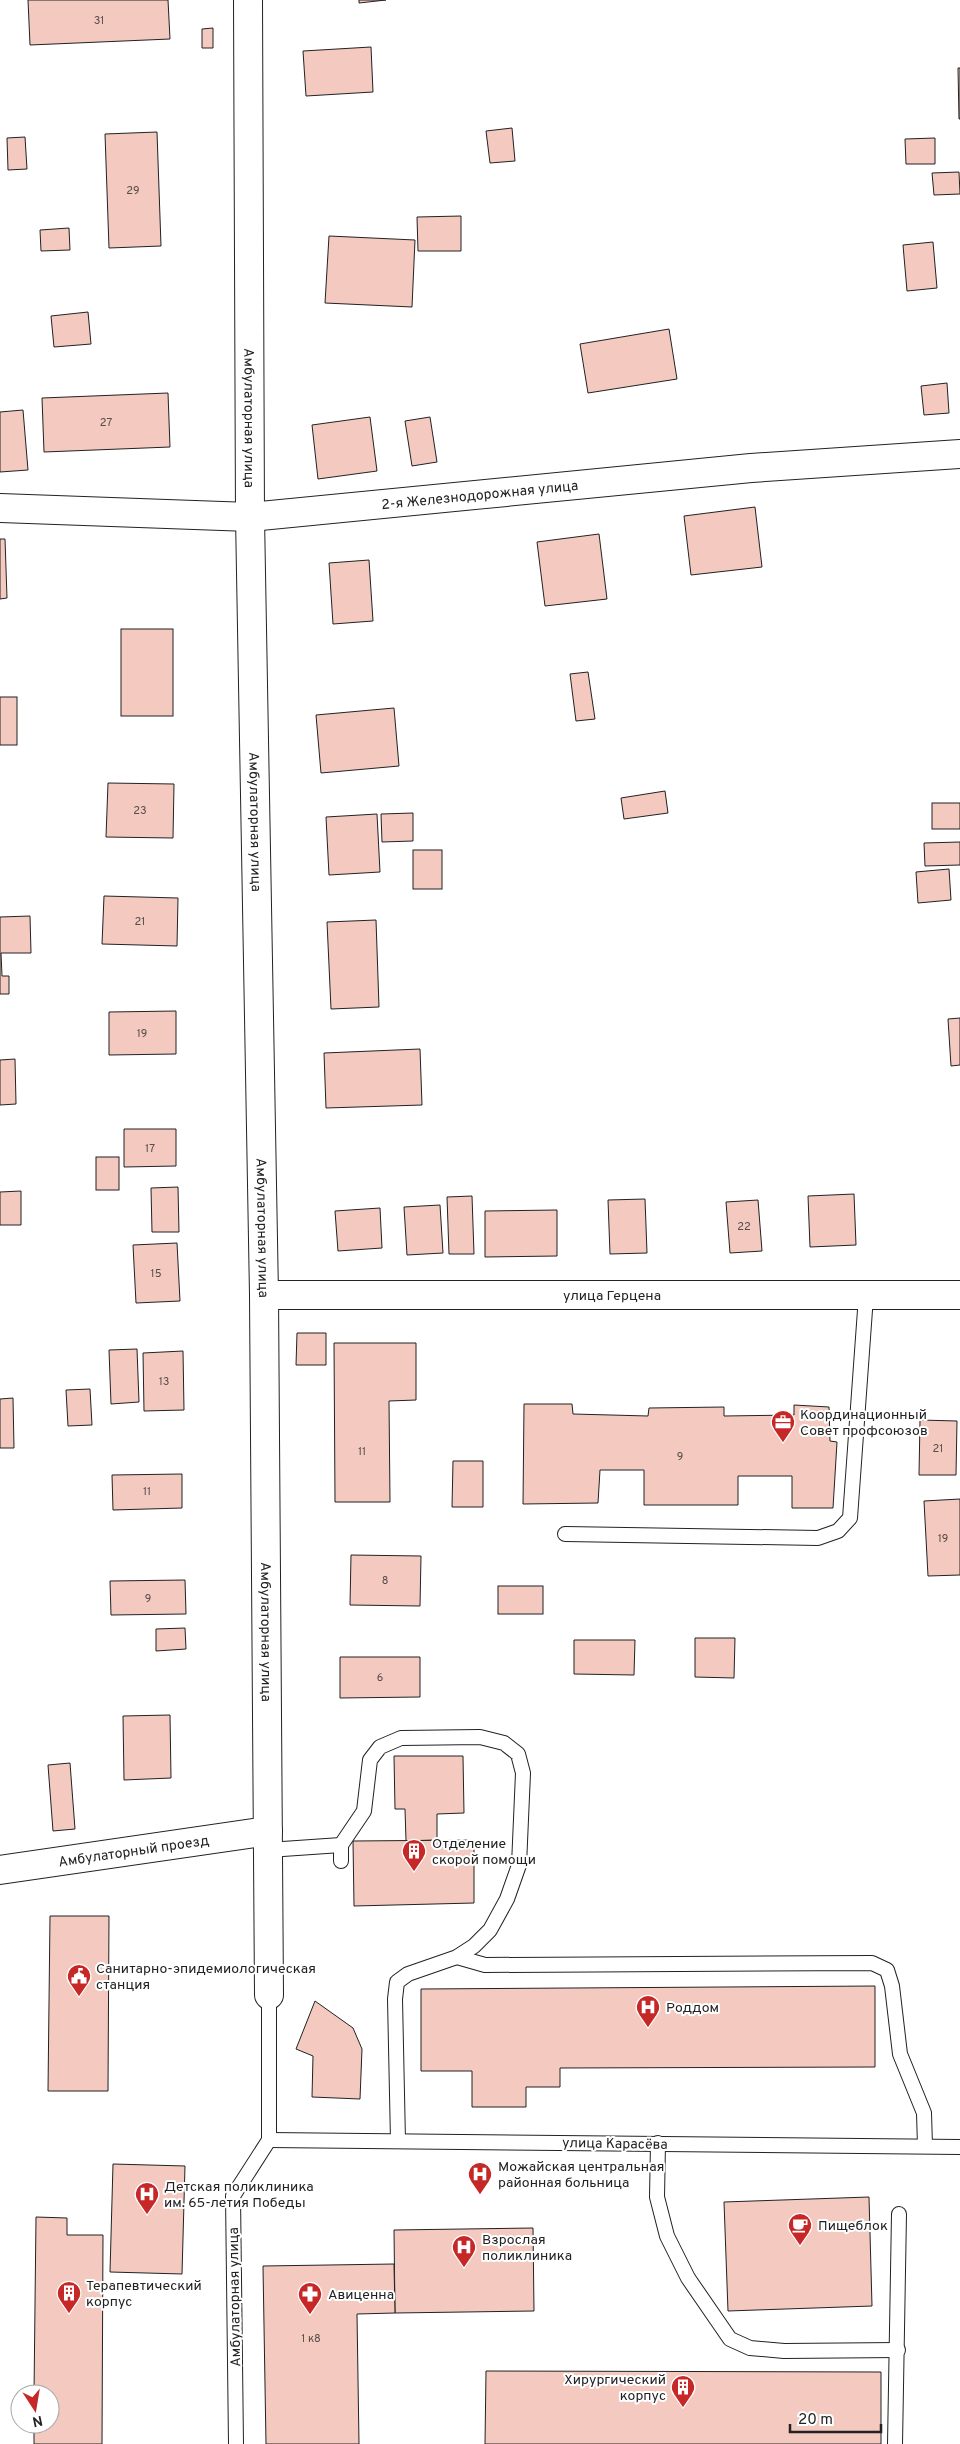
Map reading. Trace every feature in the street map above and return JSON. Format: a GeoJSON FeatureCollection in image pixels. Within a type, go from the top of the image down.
{"type":"FeatureCollection","features":[{"type":"Feature","properties":{"kind":"street","name":"Амбулаторная улица"},"geometry":{"type":"LineString","coordinates":[[248,0],[250,517],[264,1295],[269,1995]]}},
{"type":"Feature","properties":{"kind":"street","name":"2-я Железнодорожная улица"},"geometry":{"type":"LineString","coordinates":[[0,508],[250,517],[751,468],[960,454]]}},
{"type":"Feature","properties":{"kind":"street","name":"улица Герцена"},"geometry":{"type":"LineString","coordinates":[[264,1295],[960,1295]]}},
{"type":"Feature","properties":{"kind":"street","name":"Амбулаторный проезд"},"geometry":{"type":"LineString","coordinates":[[0,1870],[268,1840]]}},
{"type":"Feature","properties":{"kind":"lane"},"geometry":{"type":"LineString","coordinates":[[565,1534],[818,1538],[838,1531],[850,1518],[866,1296]]}},
{"type":"Feature","properties":{"kind":"lane"},"geometry":{"type":"LineString","coordinates":[[341,1861],[341,1845],[364,1810],[370,1760],[380,1747],[401,1738],[480,1737],[504,1743],[518,1754],[523,1773],[519,1865],[507,1899],[490,1930],[474,1946],[457,1958],[408,1974],[397,1982],[395,1999],[398,2141]]}},
{"type":"Feature","properties":{"kind":"lane"},"geometry":{"type":"LineString","coordinates":[[268,1840],[341,1845]]}},
{"type":"Feature","properties":{"kind":"lane"},"geometry":{"type":"LineString","coordinates":[[457,1958],[485,1965],[872,1963],[887,1970],[892,1986],[900,2054],[924,2113],[925,2146]]}},
{"type":"Feature","properties":{"kind":"lane","name":"Амбулаторная улица"},"geometry":{"type":"LineString","coordinates":[[236,2444],[233,2196],[269,2140],[269,1995]]}},
{"type":"Feature","properties":{"kind":"lane","name":"улица Карасёва"},"geometry":{"type":"LineString","coordinates":[[269,2140],[960,2146]]}},
{"type":"Feature","properties":{"kind":"lane"},"geometry":{"type":"LineString","coordinates":[[658,2143],[657,2197],[667,2236],[688,2278],[730,2339],[750,2348],[784,2351],[898,2350]]}},
{"type":"Feature","properties":{"kind":"lane"},"geometry":{"type":"LineString","coordinates":[[895,2444],[899,2214]]}},
{"type":"Feature","properties":{"kind":"building"},"geometry":{"type":"Polygon","coordinates":[[[28,0],[168,0],[170,39],[30,45],[28,0]]]}},
{"type":"Feature","properties":{"kind":"building"},"geometry":{"type":"Polygon","coordinates":[[[359,0],[386,0],[359,3],[359,0]]]}},
{"type":"Feature","properties":{"kind":"building"},"geometry":{"type":"Polygon","coordinates":[[[213,28],[213,48],[202,48],[202,29],[213,28]]]}},
{"type":"Feature","properties":{"kind":"building"},"geometry":{"type":"Polygon","coordinates":[[[371,47],[373,92],[306,96],[303,51],[371,47]]]}},
{"type":"Feature","properties":{"kind":"building"},"geometry":{"type":"Polygon","coordinates":[[[958,68],[960,68],[960,119],[959,119],[958,68]]]}},
{"type":"Feature","properties":{"kind":"building"},"geometry":{"type":"Polygon","coordinates":[[[512,128],[515,161],[490,163],[486,131],[512,128]]]}},
{"type":"Feature","properties":{"kind":"building"},"geometry":{"type":"Polygon","coordinates":[[[157,132],[161,246],[109,248],[105,134],[157,132]]]}},
{"type":"Feature","properties":{"kind":"building"},"geometry":{"type":"Polygon","coordinates":[[[25,137],[27,169],[8,170],[7,138],[25,137]]]}},
{"type":"Feature","properties":{"kind":"building"},"geometry":{"type":"Polygon","coordinates":[[[935,138],[935,164],[906,164],[905,139],[935,138]]]}},
{"type":"Feature","properties":{"kind":"building"},"geometry":{"type":"Polygon","coordinates":[[[959,172],[960,194],[934,195],[932,173],[959,172]]]}},
{"type":"Feature","properties":{"kind":"building"},"geometry":{"type":"Polygon","coordinates":[[[461,216],[461,251],[418,251],[417,217],[461,216]]]}},
{"type":"Feature","properties":{"kind":"building"},"geometry":{"type":"Polygon","coordinates":[[[69,228],[70,250],[41,251],[40,230],[69,228]]]}},
{"type":"Feature","properties":{"kind":"building"},"geometry":{"type":"Polygon","coordinates":[[[329,236],[415,240],[412,307],[325,303],[329,236]]]}},
{"type":"Feature","properties":{"kind":"building"},"geometry":{"type":"Polygon","coordinates":[[[933,242],[937,288],[907,291],[903,245],[933,242]]]}},
{"type":"Feature","properties":{"kind":"building"},"geometry":{"type":"Polygon","coordinates":[[[88,312],[91,344],[54,347],[51,316],[88,312]]]}},
{"type":"Feature","properties":{"kind":"building"},"geometry":{"type":"Polygon","coordinates":[[[669,329],[677,379],[588,393],[580,344],[669,329]]]}},
{"type":"Feature","properties":{"kind":"building"},"geometry":{"type":"Polygon","coordinates":[[[947,383],[949,413],[924,415],[921,386],[947,383]]]}},
{"type":"Feature","properties":{"kind":"building"},"geometry":{"type":"Polygon","coordinates":[[[168,393],[170,447],[44,452],[42,398],[168,393]]]}},
{"type":"Feature","properties":{"kind":"building"},"geometry":{"type":"Polygon","coordinates":[[[23,410],[28,470],[0,472],[0,412],[23,410]]]}},
{"type":"Feature","properties":{"kind":"building"},"geometry":{"type":"Polygon","coordinates":[[[370,417],[377,471],[318,479],[312,425],[370,417]]]}},
{"type":"Feature","properties":{"kind":"building"},"geometry":{"type":"Polygon","coordinates":[[[430,417],[437,462],[412,466],[405,421],[430,417]]]}},
{"type":"Feature","properties":{"kind":"building"},"geometry":{"type":"Polygon","coordinates":[[[755,507],[762,567],[691,575],[684,516],[755,507]]]}},
{"type":"Feature","properties":{"kind":"building"},"geometry":{"type":"Polygon","coordinates":[[[599,534],[607,599],[545,606],[537,542],[599,534]]]}},
{"type":"Feature","properties":{"kind":"building"},"geometry":{"type":"Polygon","coordinates":[[[0,539],[5,539],[7,598],[0,599],[0,539]]]}},
{"type":"Feature","properties":{"kind":"building"},"geometry":{"type":"Polygon","coordinates":[[[369,560],[373,621],[333,624],[329,563],[369,560]]]}},
{"type":"Feature","properties":{"kind":"building"},"geometry":{"type":"Polygon","coordinates":[[[121,629],[173,629],[173,716],[121,716],[121,629]]]}},
{"type":"Feature","properties":{"kind":"building"},"geometry":{"type":"Polygon","coordinates":[[[588,672],[595,719],[576,721],[570,674],[588,672]]]}},
{"type":"Feature","properties":{"kind":"building"},"geometry":{"type":"Polygon","coordinates":[[[0,697],[17,697],[17,745],[0,745],[0,697]]]}},
{"type":"Feature","properties":{"kind":"building"},"geometry":{"type":"Polygon","coordinates":[[[394,708],[399,766],[321,773],[316,715],[394,708]]]}},
{"type":"Feature","properties":{"kind":"building"},"geometry":{"type":"Polygon","coordinates":[[[108,783],[174,784],[173,838],[106,837],[108,783]]]}},
{"type":"Feature","properties":{"kind":"building"},"geometry":{"type":"Polygon","coordinates":[[[665,791],[668,813],[624,819],[621,798],[665,791]]]}},
{"type":"Feature","properties":{"kind":"building"},"geometry":{"type":"Polygon","coordinates":[[[932,803],[960,803],[960,829],[932,829],[932,803]]]}},
{"type":"Feature","properties":{"kind":"building"},"geometry":{"type":"Polygon","coordinates":[[[413,813],[413,841],[382,842],[381,814],[413,813]]]}},
{"type":"Feature","properties":{"kind":"building"},"geometry":{"type":"Polygon","coordinates":[[[377,814],[380,872],[329,875],[326,817],[377,814]]]}},
{"type":"Feature","properties":{"kind":"building"},"geometry":{"type":"Polygon","coordinates":[[[960,842],[960,865],[925,866],[924,843],[960,842]]]}},
{"type":"Feature","properties":{"kind":"building"},"geometry":{"type":"Polygon","coordinates":[[[413,850],[442,850],[442,889],[413,889],[413,850]]]}},
{"type":"Feature","properties":{"kind":"building"},"geometry":{"type":"Polygon","coordinates":[[[949,869],[951,900],[918,903],[916,872],[949,869]]]}},
{"type":"Feature","properties":{"kind":"building"},"geometry":{"type":"Polygon","coordinates":[[[104,896],[178,898],[177,946],[102,944],[104,896]]]}},
{"type":"Feature","properties":{"kind":"building"},"geometry":{"type":"Polygon","coordinates":[[[30,916],[31,953],[1,953],[2,976],[9,976],[9,994],[0,994],[0,917],[30,916]]]}},
{"type":"Feature","properties":{"kind":"building"},"geometry":{"type":"Polygon","coordinates":[[[376,920],[379,1007],[331,1009],[327,922],[376,920]]]}},
{"type":"Feature","properties":{"kind":"building"},"geometry":{"type":"Polygon","coordinates":[[[176,1011],[176,1054],[109,1055],[109,1012],[176,1011]]]}},
{"type":"Feature","properties":{"kind":"building"},"geometry":{"type":"Polygon","coordinates":[[[960,1018],[960,1065],[951,1066],[948,1019],[960,1018]]]}},
{"type":"Feature","properties":{"kind":"building"},"geometry":{"type":"Polygon","coordinates":[[[420,1049],[422,1105],[326,1108],[324,1053],[420,1049]]]}},
{"type":"Feature","properties":{"kind":"building"},"geometry":{"type":"Polygon","coordinates":[[[15,1059],[16,1104],[0,1105],[0,1060],[15,1059]]]}},
{"type":"Feature","properties":{"kind":"building"},"geometry":{"type":"Polygon","coordinates":[[[124,1129],[176,1129],[176,1166],[124,1167],[124,1129]]]}},
{"type":"Feature","properties":{"kind":"building"},"geometry":{"type":"Polygon","coordinates":[[[96,1157],[119,1157],[119,1190],[96,1190],[96,1157]]]}},
{"type":"Feature","properties":{"kind":"building"},"geometry":{"type":"Polygon","coordinates":[[[178,1187],[179,1232],[152,1232],[151,1188],[178,1187]]]}},
{"type":"Feature","properties":{"kind":"building"},"geometry":{"type":"Polygon","coordinates":[[[21,1191],[21,1225],[0,1225],[0,1192],[21,1191]]]}},
{"type":"Feature","properties":{"kind":"building"},"geometry":{"type":"Polygon","coordinates":[[[854,1194],[856,1245],[810,1247],[808,1196],[854,1194]]]}},
{"type":"Feature","properties":{"kind":"building"},"geometry":{"type":"Polygon","coordinates":[[[472,1196],[474,1254],[449,1254],[447,1197],[472,1196]]]}},
{"type":"Feature","properties":{"kind":"building"},"geometry":{"type":"Polygon","coordinates":[[[645,1199],[647,1253],[610,1254],[608,1200],[645,1199]]]}},
{"type":"Feature","properties":{"kind":"building"},"geometry":{"type":"Polygon","coordinates":[[[758,1200],[762,1251],[730,1253],[726,1202],[758,1200]]]}},
{"type":"Feature","properties":{"kind":"building"},"geometry":{"type":"Polygon","coordinates":[[[440,1205],[443,1253],[407,1255],[404,1207],[440,1205]]]}},
{"type":"Feature","properties":{"kind":"building"},"geometry":{"type":"Polygon","coordinates":[[[380,1208],[382,1248],[338,1251],[335,1211],[380,1208]]]}},
{"type":"Feature","properties":{"kind":"building"},"geometry":{"type":"Polygon","coordinates":[[[557,1210],[557,1256],[485,1257],[485,1211],[557,1210]]]}},
{"type":"Feature","properties":{"kind":"building"},"geometry":{"type":"Polygon","coordinates":[[[177,1243],[180,1301],[136,1303],[133,1245],[177,1243]]]}},
{"type":"Feature","properties":{"kind":"building"},"geometry":{"type":"Polygon","coordinates":[[[297,1333],[326,1333],[326,1365],[296,1365],[297,1333]]]}},
{"type":"Feature","properties":{"kind":"building"},"geometry":{"type":"Polygon","coordinates":[[[334,1343],[416,1343],[416,1400],[389,1401],[390,1502],[335,1502],[334,1343]]]}},
{"type":"Feature","properties":{"kind":"building"},"geometry":{"type":"Polygon","coordinates":[[[137,1349],[139,1402],[111,1404],[109,1350],[137,1349]]]}},
{"type":"Feature","properties":{"kind":"building"},"geometry":{"type":"Polygon","coordinates":[[[183,1351],[184,1410],[144,1411],[143,1353],[183,1351]]]}},
{"type":"Feature","properties":{"kind":"building"},"geometry":{"type":"Polygon","coordinates":[[[90,1389],[92,1425],[68,1426],[66,1390],[90,1389]]]}},
{"type":"Feature","properties":{"kind":"building"},"geometry":{"type":"Polygon","coordinates":[[[13,1398],[14,1448],[0,1448],[0,1399],[13,1398]]]}},
{"type":"Feature","properties":{"kind":"building"},"geometry":{"type":"Polygon","coordinates":[[[524,1404],[572,1404],[573,1414],[648,1416],[649,1408],[724,1407],[724,1416],[794,1415],[794,1405],[829,1407],[830,1441],[837,1442],[833,1508],[792,1508],[792,1476],[738,1476],[738,1505],[644,1505],[644,1470],[600,1470],[598,1503],[523,1504],[524,1404]]]}},
{"type":"Feature","properties":{"kind":"building"},"geometry":{"type":"Polygon","coordinates":[[[920,1420],[957,1421],[956,1475],[919,1475],[920,1420]]]}},
{"type":"Feature","properties":{"kind":"building"},"geometry":{"type":"Polygon","coordinates":[[[453,1461],[483,1461],[483,1507],[452,1507],[453,1461]]]}},
{"type":"Feature","properties":{"kind":"building"},"geometry":{"type":"Polygon","coordinates":[[[182,1474],[182,1508],[113,1510],[112,1475],[182,1474]]]}},
{"type":"Feature","properties":{"kind":"building"},"geometry":{"type":"Polygon","coordinates":[[[960,1499],[960,1575],[928,1576],[924,1501],[960,1499]]]}},
{"type":"Feature","properties":{"kind":"building"},"geometry":{"type":"Polygon","coordinates":[[[351,1555],[421,1556],[420,1606],[350,1605],[351,1555]]]}},
{"type":"Feature","properties":{"kind":"building"},"geometry":{"type":"Polygon","coordinates":[[[185,1580],[186,1614],[111,1615],[110,1581],[185,1580]]]}},
{"type":"Feature","properties":{"kind":"building"},"geometry":{"type":"Polygon","coordinates":[[[498,1586],[543,1586],[543,1614],[498,1614],[498,1586]]]}},
{"type":"Feature","properties":{"kind":"building"},"geometry":{"type":"Polygon","coordinates":[[[185,1628],[186,1649],[156,1651],[156,1629],[185,1628]]]}},
{"type":"Feature","properties":{"kind":"building"},"geometry":{"type":"Polygon","coordinates":[[[695,1638],[735,1638],[734,1678],[695,1677],[695,1638]]]}},
{"type":"Feature","properties":{"kind":"building"},"geometry":{"type":"Polygon","coordinates":[[[574,1640],[635,1640],[634,1675],[574,1674],[574,1640]]]}},
{"type":"Feature","properties":{"kind":"building"},"geometry":{"type":"Polygon","coordinates":[[[340,1657],[420,1657],[420,1697],[340,1698],[340,1657]]]}},
{"type":"Feature","properties":{"kind":"building"},"geometry":{"type":"Polygon","coordinates":[[[170,1715],[171,1778],[124,1780],[123,1716],[170,1715]]]}},
{"type":"Feature","properties":{"kind":"building"},"geometry":{"type":"Polygon","coordinates":[[[394,1756],[463,1756],[464,1813],[437,1814],[437,1840],[406,1841],[405,1809],[395,1809],[394,1756]]]}},
{"type":"Feature","properties":{"kind":"building"},"geometry":{"type":"Polygon","coordinates":[[[70,1763],[75,1829],[53,1831],[48,1765],[70,1763]]]}},
{"type":"Feature","properties":{"kind":"building","name":"Отделение скорой помощи"},"geometry":{"type":"Polygon","coordinates":[[[474,1840],[474,1903],[354,1906],[353,1841],[474,1840]]]}},
{"type":"Feature","properties":{"kind":"building"},"geometry":{"type":"Polygon","coordinates":[[[50,1916],[109,1916],[108,2091],[48,2091],[50,1916]]]}},
{"type":"Feature","properties":{"kind":"building","name":"Роддом"},"geometry":{"type":"Polygon","coordinates":[[[875,1986],[875,2067],[560,2068],[560,2087],[526,2087],[526,2107],[472,2107],[472,2071],[421,2071],[421,1989],[875,1986]]]}},
{"type":"Feature","properties":{"kind":"building"},"geometry":{"type":"Polygon","coordinates":[[[315,2001],[353,2028],[362,2049],[360,2099],[312,2097],[313,2056],[296,2049],[315,2001]]]}},
{"type":"Feature","properties":{"kind":"building"},"geometry":{"type":"Polygon","coordinates":[[[113,2164],[185,2166],[182,2274],[110,2272],[113,2164]]]}},
{"type":"Feature","properties":{"kind":"building"},"geometry":{"type":"Polygon","coordinates":[[[869,2197],[872,2306],[728,2311],[724,2202],[869,2197]]]}},
{"type":"Feature","properties":{"kind":"building","name":"Терапевтический корпус"},"geometry":{"type":"Polygon","coordinates":[[[36,2217],[67,2218],[67,2235],[103,2235],[102,2444],[34,2444],[34,2434],[60,2434],[60,2384],[34,2384],[36,2217]]]}},
{"type":"Feature","properties":{"kind":"building"},"geometry":{"type":"Polygon","coordinates":[[[533,2228],[534,2311],[395,2313],[394,2230],[533,2228]]]}},
{"type":"Feature","properties":{"kind":"building"},"geometry":{"type":"Polygon","coordinates":[[[394,2264],[395,2313],[357,2314],[359,2444],[266,2444],[263,2266],[394,2264]]]}},
{"type":"Feature","properties":{"kind":"building","name":"Хирургический корпус"},"geometry":{"type":"Polygon","coordinates":[[[486,2371],[881,2372],[881,2444],[485,2444],[486,2371]]]}},
{"type":"Feature","properties":{"kind":"place","name":"Координационный Совет профсоюзов"},"geometry":{"type":"Point","coordinates":[783,1443]}},
{"type":"Feature","properties":{"kind":"place","name":"Отделение скорой помощи"},"geometry":{"type":"Point","coordinates":[414,1872]}},
{"type":"Feature","properties":{"kind":"place","name":"Санитарно-эпидемиологическая станция"},"geometry":{"type":"Point","coordinates":[79,1997]}},
{"type":"Feature","properties":{"kind":"place","name":"Роддом"},"geometry":{"type":"Point","coordinates":[648,2028]}},
{"type":"Feature","properties":{"kind":"place","name":"Можайская центральная районная больница"},"geometry":{"type":"Point","coordinates":[480,2195]}},
{"type":"Feature","properties":{"kind":"place","name":"Детская поликлиника им. 65-летия Победы"},"geometry":{"type":"Point","coordinates":[147,2215]}},
{"type":"Feature","properties":{"kind":"place","name":"Пищеблок"},"geometry":{"type":"Point","coordinates":[800,2246]}},
{"type":"Feature","properties":{"kind":"place","name":"Взрослая поликлиника"},"geometry":{"type":"Point","coordinates":[464,2268]}},
{"type":"Feature","properties":{"kind":"place","name":"Терапевтический корпус"},"geometry":{"type":"Point","coordinates":[69,2314]}},
{"type":"Feature","properties":{"kind":"place","name":"Авиценна"},"geometry":{"type":"Point","coordinates":[310,2315]}},
{"type":"Feature","properties":{"kind":"place","name":"Хирургический корпус"},"geometry":{"type":"Point","coordinates":[683,2408]}}]}
